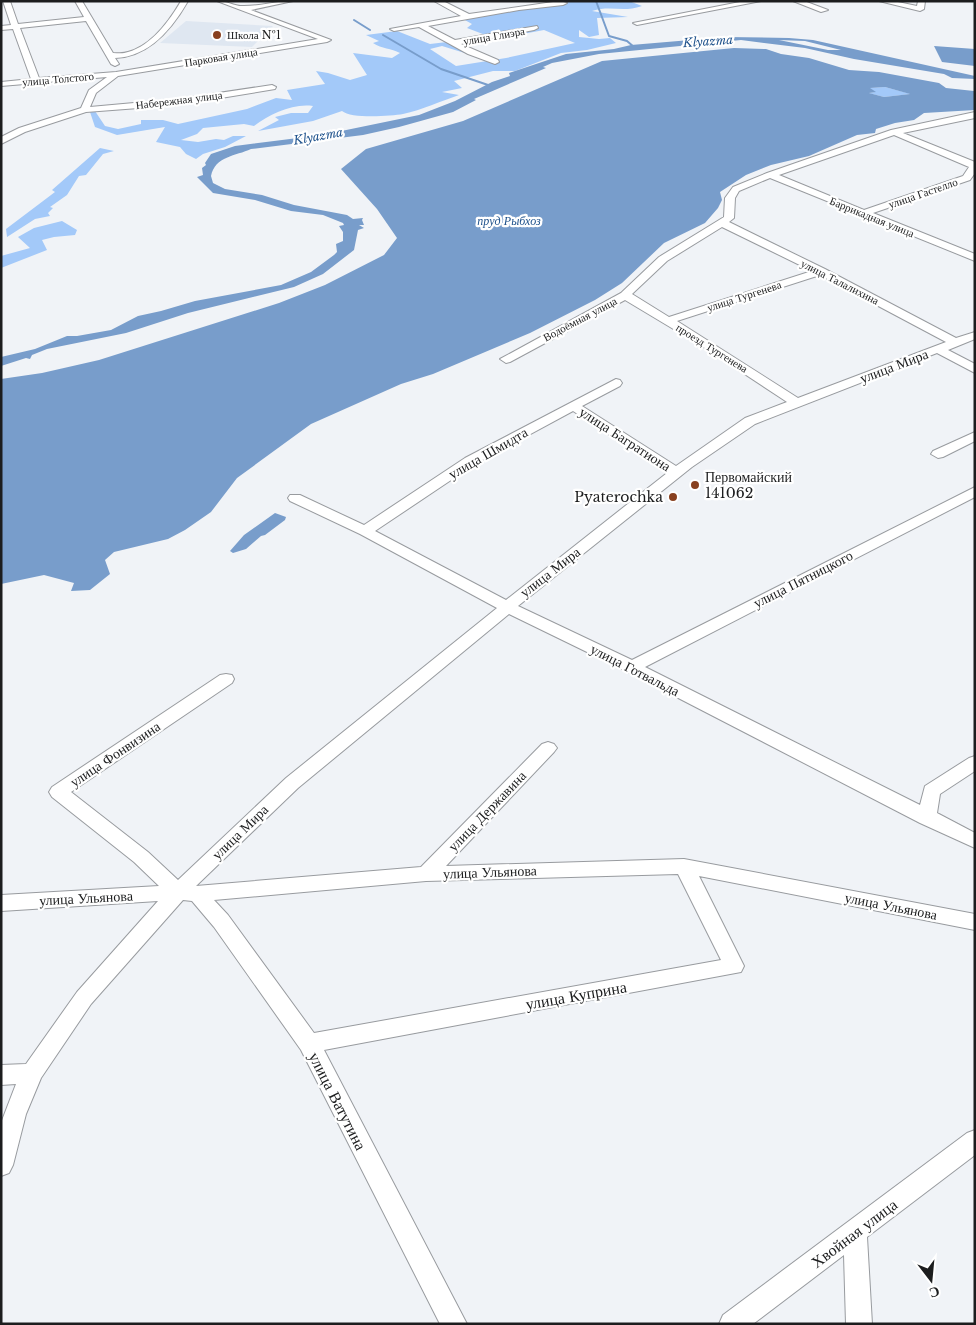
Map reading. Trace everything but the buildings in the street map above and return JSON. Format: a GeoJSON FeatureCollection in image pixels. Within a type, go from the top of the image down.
{"type":"FeatureCollection","features":[{"type":"Feature","properties":{"kind":"street"},"geometry":{"type":"LineString","coordinates":[[6,1],[17,26],[36,81]]}},
{"type":"Feature","properties":{"kind":"street"},"geometry":{"type":"LineString","coordinates":[[78,1],[118,70],[116,74],[92,92],[85,110]]}},
{"type":"Feature","properties":{"kind":"street"},"geometry":{"type":"LineString","coordinates":[[111,56],[131,54],[144,48],[179,12],[185,1]]}},
{"type":"Feature","properties":{"kind":"street"},"geometry":{"type":"LineString","coordinates":[[220,1],[240,9],[290,1]]}},
{"type":"Feature","properties":{"kind":"street"},"geometry":{"type":"LineString","coordinates":[[437,1],[468,17]]}},
{"type":"Feature","properties":{"kind":"street"},"geometry":{"type":"LineString","coordinates":[[637,23],[758,1]]}},
{"type":"Feature","properties":{"kind":"street"},"geometry":{"type":"LineString","coordinates":[[796,1],[824,10]]}},
{"type":"Feature","properties":{"kind":"street"},"geometry":{"type":"LineString","coordinates":[[882,1],[921,5]]}},
{"type":"Feature","properties":{"kind":"street"},"geometry":{"type":"LineString","coordinates":[[394,29],[561,2]]}},
{"type":"Feature","properties":{"kind":"street","name":"Парковая улица"},"geometry":{"type":"LineString","coordinates":[[116,74],[327,40],[240,9]]}},
{"type":"Feature","properties":{"kind":"street"},"geometry":{"type":"LineString","coordinates":[[1,28],[88,19]]}},
{"type":"Feature","properties":{"kind":"street","name":"улица Глиэра"},"geometry":{"type":"LineString","coordinates":[[421,25],[453,43],[495,62]]}},
{"type":"Feature","properties":{"kind":"street","name":"улица Глиэра"},"geometry":{"type":"LineString","coordinates":[[453,43],[534,28]]}},
{"type":"Feature","properties":{"kind":"street","name":"улица Толстого"},"geometry":{"type":"LineString","coordinates":[[1,84],[116,74]]}},
{"type":"Feature","properties":{"kind":"street","name":"Набережная улица"},"geometry":{"type":"LineString","coordinates":[[22,130],[85,110],[178,102],[272,87]]}},
{"type":"Feature","properties":{"kind":"street"},"geometry":{"type":"LineString","coordinates":[[723,223],[729,218],[730,198],[736,189],[770,175],[894,132],[975,115]]}},
{"type":"Feature","properties":{"kind":"street"},"geometry":{"type":"LineString","coordinates":[[1,128],[22,130]]}},
{"type":"Feature","properties":{"kind":"street"},"geometry":{"type":"LineString","coordinates":[[1,141],[22,130]]}},
{"type":"Feature","properties":{"kind":"street"},"geometry":{"type":"LineString","coordinates":[[894,132],[974,165]]}},
{"type":"Feature","properties":{"kind":"street","name":"улица Гастелло"},"geometry":{"type":"LineString","coordinates":[[864,214],[967,178],[974,165]]}},
{"type":"Feature","properties":{"kind":"street","name":"Баррикадная улица"},"geometry":{"type":"LineString","coordinates":[[770,175],[975,258]]}},
{"type":"Feature","properties":{"kind":"street","name":"улица Талалихина"},"geometry":{"type":"LineString","coordinates":[[723,223],[821,271],[955,342]]}},
{"type":"Feature","properties":{"kind":"street","name":"Водоёмная улица"},"geometry":{"type":"LineString","coordinates":[[506,359],[625,295],[663,259],[723,223]]}},
{"type":"Feature","properties":{"kind":"street","name":"улица Тургенева"},"geometry":{"type":"LineString","coordinates":[[667,321],[821,271]]}},
{"type":"Feature","properties":{"kind":"street","name":"проезд Тургенева"},"geometry":{"type":"LineString","coordinates":[[625,295],[708,345],[797,403]]}},
{"type":"Feature","properties":{"kind":"street","name":"улица Мира"},"geometry":{"type":"LineString","coordinates":[[1,1165],[15,1114],[32,1073],[84,998],[188,893],[292,783],[507,607],[677,472],[750,421],[975,335]]}},
{"type":"Feature","properties":{"kind":"street"},"geometry":{"type":"LineString","coordinates":[[938,349],[975,369]]}},
{"type":"Feature","properties":{"kind":"street","name":"улица Шмидта"},"geometry":{"type":"LineString","coordinates":[[364,531],[470,461],[616,383]]}},
{"type":"Feature","properties":{"kind":"street","name":"улица Багратиона"},"geometry":{"type":"LineString","coordinates":[[573,406],[677,472]]}},
{"type":"Feature","properties":{"kind":"street"},"geometry":{"type":"LineString","coordinates":[[938,454],[975,436]]}},
{"type":"Feature","properties":{"kind":"street","name":"улица Пятницкого"},"geometry":{"type":"LineString","coordinates":[[632,667],[975,491]]}},
{"type":"Feature","properties":{"kind":"street","name":"улица Готвальда"},"geometry":{"type":"LineString","coordinates":[[296,498],[364,531],[507,607],[632,667],[975,841]]}},
{"type":"Feature","properties":{"kind":"street","name":"улица Фонвизина"},"geometry":{"type":"LineString","coordinates":[[188,893],[58,792],[226,679]]}},
{"type":"Feature","properties":{"kind":"street","name":"улица Державина"},"geometry":{"type":"LineString","coordinates":[[426,874],[548,748]]}},
{"type":"Feature","properties":{"kind":"street"},"geometry":{"type":"LineString","coordinates":[[927,818],[931,791],[975,762]]}},
{"type":"Feature","properties":{"kind":"street","name":"улица Ульянова"},"geometry":{"type":"LineString","coordinates":[[1,903],[188,893],[426,874],[684,866],[975,922]]}},
{"type":"Feature","properties":{"kind":"street","name":"улица Куприна"},"geometry":{"type":"LineString","coordinates":[[309,1043],[734,966],[684,866]]}},
{"type":"Feature","properties":{"kind":"street","name":"улица Ватутина"},"geometry":{"type":"LineString","coordinates":[[188,893],[221,921],[309,1043],[454,1324]]}},
{"type":"Feature","properties":{"kind":"street"},"geometry":{"type":"LineString","coordinates":[[1,1075],[32,1073]]}},
{"type":"Feature","properties":{"kind":"street","name":"Хвойная улица"},"geometry":{"type":"LineString","coordinates":[[732,1324],[975,1141]]}},
{"type":"Feature","properties":{"kind":"street"},"geometry":{"type":"LineString","coordinates":[[855,1232],[859,1324]]}},
{"type":"Feature","properties":{"kind":"shaded area"},"geometry":{"type":"Polygon","coordinates":[[[567,1],[629,1],[642,6],[629,9],[599,9],[592,11],[628,17],[597,18],[599,35],[589,37],[579,30],[579,37],[610,38],[616,43],[587,50],[561,53],[515,71],[493,71],[454,81],[462,88],[442,92],[459,95],[410,112],[397,115],[371,116],[347,114],[342,111],[313,121],[258,131],[279,120],[275,117],[291,113],[308,113],[313,106],[298,106],[282,110],[254,126],[244,124],[203,128],[197,134],[181,140],[198,142],[216,139],[224,140],[233,136],[246,136],[225,147],[203,154],[196,159],[186,154],[180,147],[156,142],[165,127],[117,135],[95,127],[90,112],[95,111],[105,126],[118,129],[141,124],[141,120],[163,120],[178,124],[247,109],[276,98],[292,100],[287,90],[325,84],[316,71],[350,80],[367,75],[353,53],[392,58],[400,53],[376,45],[373,43],[379,41],[366,35],[397,31],[430,44],[447,42],[468,54],[442,46],[430,49],[456,66],[506,58],[575,43],[544,30],[496,39],[467,28],[472,24],[463,19],[567,1]]]}},
{"type":"Feature","properties":{"kind":"shaded area","name":"Школа №1"},"geometry":{"type":"Polygon","coordinates":[[[186,21],[273,26],[252,47],[160,43],[186,21]]]}},
{"type":"Feature","properties":{"kind":"shaded area"},"geometry":{"type":"Polygon","coordinates":[[[885,87],[911,94],[884,97],[868,93],[875,92],[868,88],[885,87]]]}},
{"type":"Feature","properties":{"kind":"shaded area"},"geometry":{"type":"Polygon","coordinates":[[[100,148],[114,151],[103,154],[86,175],[79,176],[67,195],[50,207],[53,208],[48,213],[50,216],[35,219],[7,237],[6,229],[55,192],[52,190],[100,148]]]}},
{"type":"Feature","properties":{"kind":"shaded area"},"geometry":{"type":"Polygon","coordinates":[[[62,221],[77,230],[75,235],[42,240],[47,250],[1,268],[1,256],[30,248],[18,237],[34,228],[62,221]]]}},
{"type":"Feature","properties":{"kind":"water","name":"Klyazma"},"geometry":{"type":"Polygon","coordinates":[[[726,37],[813,40],[975,76],[975,79],[952,78],[944,74],[854,59],[805,48],[741,40],[599,54],[552,63],[543,67],[546,68],[474,99],[476,100],[453,112],[363,135],[251,149],[217,164],[211,176],[213,183],[225,189],[262,195],[294,205],[347,215],[353,219],[363,218],[364,225],[359,225],[364,228],[358,230],[354,250],[323,274],[294,287],[188,313],[126,333],[47,349],[32,355],[30,359],[26,358],[1,366],[1,357],[35,349],[67,336],[111,330],[138,316],[195,301],[281,285],[311,272],[337,252],[336,244],[343,241],[343,232],[339,226],[344,225],[343,223],[323,215],[291,211],[255,200],[213,193],[197,177],[203,175],[202,168],[206,165],[205,163],[211,154],[235,146],[322,135],[419,115],[455,101],[492,82],[510,76],[509,73],[566,54],[614,49],[631,45],[726,37]],[[779,40],[828,50],[841,50],[805,41],[779,40]]]}},
{"type":"Feature","properties":{"kind":"water"},"geometry":{"type":"Polygon","coordinates":[[[934,46],[975,49],[975,66],[942,62],[934,46]]]}},
{"type":"Feature","properties":{"kind":"water","name":"пруд Рыбхоз"},"geometry":{"type":"Polygon","coordinates":[[[734,48],[766,49],[781,54],[809,58],[849,70],[879,72],[939,83],[946,88],[974,91],[975,110],[924,113],[914,120],[876,129],[875,133],[857,135],[809,156],[771,165],[746,175],[720,192],[722,200],[718,208],[705,223],[664,243],[622,283],[595,300],[530,333],[433,374],[401,384],[311,424],[237,478],[211,512],[185,530],[168,539],[114,552],[105,560],[110,574],[90,590],[71,591],[74,583],[44,575],[1,584],[1,379],[42,373],[99,360],[279,303],[325,285],[384,255],[397,238],[377,209],[341,169],[366,149],[463,121],[602,61],[734,48]],[[885,87],[870,88],[876,92],[869,93],[884,97],[910,94],[885,87]]]}},
{"type":"Feature","properties":{"kind":"water"},"geometry":{"type":"Polygon","coordinates":[[[275,513],[286,517],[285,520],[246,549],[233,553],[230,551],[244,535],[275,513]]]}},
{"type":"Feature","properties":{"kind":"waterway"},"geometry":{"type":"LineString","coordinates":[[596,1],[609,36],[627,41],[634,47]]}},
{"type":"Feature","properties":{"kind":"waterway"},"geometry":{"type":"LineString","coordinates":[[354,20],[370,30]]}},
{"type":"Feature","properties":{"kind":"waterway"},"geometry":{"type":"LineString","coordinates":[[383,35],[441,69],[491,86]]}},
{"type":"Feature","properties":{"kind":"place","name":"Школа №1"},"geometry":{"type":"Point","coordinates":[217,35]}},
{"type":"Feature","properties":{"kind":"place","name":"Первомайский 141062"},"geometry":{"type":"Point","coordinates":[695,485]}},
{"type":"Feature","properties":{"kind":"place","name":"Pyaterochka"},"geometry":{"type":"Point","coordinates":[673,497]}}]}
